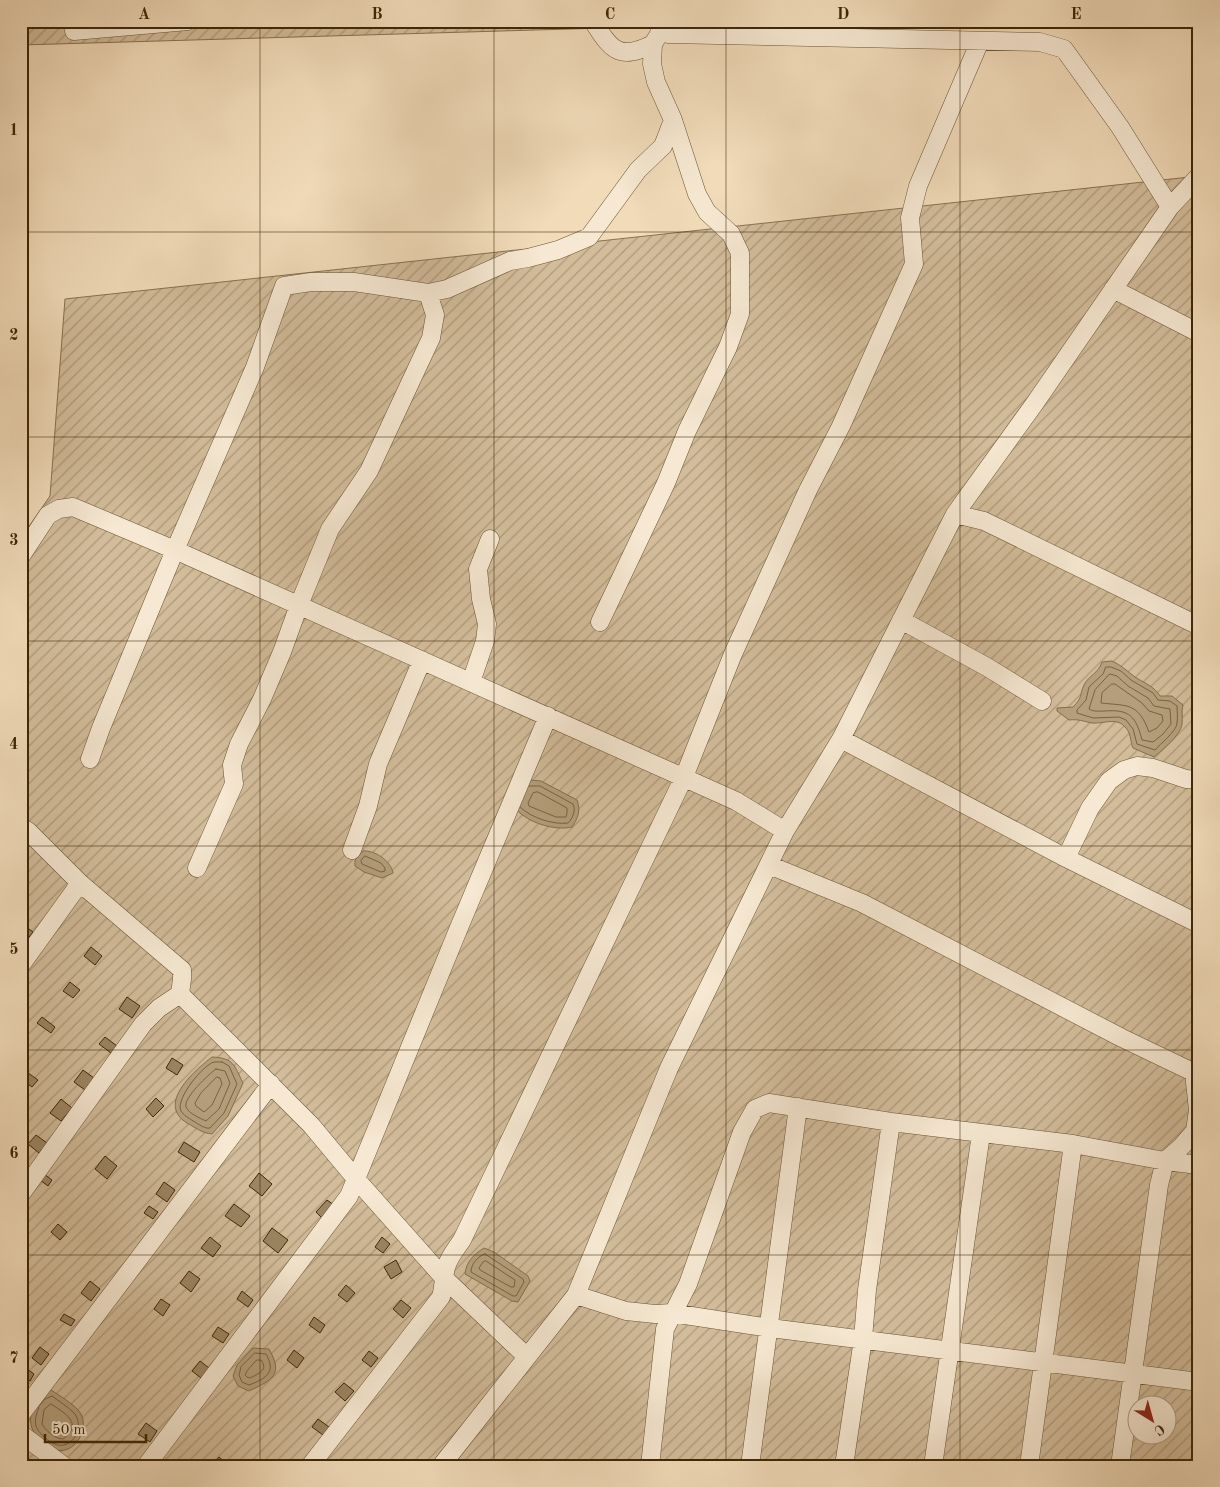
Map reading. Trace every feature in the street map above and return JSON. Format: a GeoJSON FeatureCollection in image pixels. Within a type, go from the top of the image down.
{"type":"FeatureCollection","features":[{"type":"Feature","properties":{"kind":"street"},"geometry":{"type":"LineString","coordinates":[[74,31],[188,21]]}},
{"type":"Feature","properties":{"kind":"street"},"geometry":{"type":"LineString","coordinates":[[593,21],[612,48],[625,53],[639,51],[657,32]]}},
{"type":"Feature","properties":{"kind":"street"},"geometry":{"type":"LineString","coordinates":[[657,32],[668,34],[1040,42],[1064,49],[1120,127],[1170,207]]}},
{"type":"Feature","properties":{"kind":"street"},"geometry":{"type":"LineString","coordinates":[[600,622],[666,483],[687,431],[728,347],[740,314],[740,253],[732,234],[707,212],[697,194],[673,120],[656,82],[652,64],[657,32]]}},
{"type":"Feature","properties":{"kind":"street"},"geometry":{"type":"LineString","coordinates":[[310,1466],[441,1297],[449,1259],[462,1240],[684,777],[734,654],[808,490],[841,426],[914,264],[910,218],[918,186],[980,41]]}},
{"type":"Feature","properties":{"kind":"street"},"geometry":{"type":"LineString","coordinates":[[90,759],[100,728],[175,550],[256,367],[284,286],[311,282],[354,282],[428,293],[447,289],[510,261],[558,250],[589,237],[638,170],[663,146],[673,120]]}},
{"type":"Feature","properties":{"kind":"street"},"geometry":{"type":"LineString","coordinates":[[442,1466],[576,1296],[669,1068],[785,831],[841,739],[955,514],[1035,403],[1170,207],[1199,176]]}},
{"type":"Feature","properties":{"kind":"street"},"geometry":{"type":"LineString","coordinates":[[1114,290],[1199,333]]}},
{"type":"Feature","properties":{"kind":"street"},"geometry":{"type":"LineString","coordinates":[[197,868],[234,784],[232,765],[239,744],[262,699],[282,652],[330,529],[369,471],[431,338],[435,315],[428,293]]}},
{"type":"Feature","properties":{"kind":"street"},"geometry":{"type":"LineString","coordinates":[[21,556],[48,515],[59,508],[73,507],[175,550],[684,777],[736,801],[785,831]]}},
{"type":"Feature","properties":{"kind":"street"},"geometry":{"type":"LineString","coordinates":[[955,514],[984,521],[1199,626]]}},
{"type":"Feature","properties":{"kind":"street"},"geometry":{"type":"LineString","coordinates":[[471,682],[485,641],[486,624],[478,569],[490,539]]}},
{"type":"Feature","properties":{"kind":"street"},"geometry":{"type":"LineString","coordinates":[[901,620],[987,667],[1042,701]]}},
{"type":"Feature","properties":{"kind":"street"},"geometry":{"type":"LineString","coordinates":[[352,850],[368,806],[378,764],[422,660]]}},
{"type":"Feature","properties":{"kind":"street"},"geometry":{"type":"LineString","coordinates":[[146,1466],[349,1196],[548,716]]}},
{"type":"Feature","properties":{"kind":"street"},"geometry":{"type":"LineString","coordinates":[[841,739],[1066,858],[1199,924]]}},
{"type":"Feature","properties":{"kind":"street"},"geometry":{"type":"LineString","coordinates":[[1066,858],[1090,808],[1109,782],[1124,770],[1137,766],[1153,768],[1186,779],[1199,780]]}},
{"type":"Feature","properties":{"kind":"street"},"geometry":{"type":"LineString","coordinates":[[21,826],[80,883],[182,970],[180,994],[159,1008],[143,1024],[21,1194]]}},
{"type":"Feature","properties":{"kind":"street"},"geometry":{"type":"LineString","coordinates":[[769,865],[862,903],[1122,1038],[1196,1074],[1198,1110],[1195,1131],[1165,1161],[1159,1185],[1120,1466]]}},
{"type":"Feature","properties":{"kind":"street"},"geometry":{"type":"LineString","coordinates":[[21,965],[80,883]]}},
{"type":"Feature","properties":{"kind":"street"},"geometry":{"type":"LineString","coordinates":[[180,994],[311,1124],[356,1179],[444,1278],[527,1358]]}},
{"type":"Feature","properties":{"kind":"street"},"geometry":{"type":"LineString","coordinates":[[21,1414],[271,1084]]}},
{"type":"Feature","properties":{"kind":"street"},"geometry":{"type":"LineString","coordinates":[[650,1466],[665,1329],[688,1284],[742,1132],[755,1109],[769,1103],[891,1122],[1073,1144],[1165,1161],[1199,1165]]}},
{"type":"Feature","properties":{"kind":"street"},"geometry":{"type":"LineString","coordinates":[[750,1466],[770,1328],[798,1107]]}},
{"type":"Feature","properties":{"kind":"street"},"geometry":{"type":"LineString","coordinates":[[844,1466],[863,1339],[867,1290],[891,1122]]}},
{"type":"Feature","properties":{"kind":"street"},"geometry":{"type":"LineString","coordinates":[[933,1466],[981,1134]]}},
{"type":"Feature","properties":{"kind":"street"},"geometry":{"type":"LineString","coordinates":[[1030,1466],[1073,1144]]}},
{"type":"Feature","properties":{"kind":"street"},"geometry":{"type":"LineString","coordinates":[[576,1296],[626,1311],[655,1314],[672,1313],[770,1328],[1199,1382]]}},
{"type":"Feature","properties":{"kind":"street"},"geometry":{"type":"LineString","coordinates":[[21,1434],[64,1466]]}},
{"type":"Feature","properties":{"kind":"shaded area"},"geometry":{"type":"Polygon","coordinates":[[[22,21],[845,21],[21,45],[22,21]]]}},
{"type":"Feature","properties":{"kind":"shaded area"},"geometry":{"type":"Polygon","coordinates":[[[1199,176],[1199,1466],[21,1466],[21,538],[50,496],[65,299],[1199,176]]]}},
{"type":"Feature","properties":{"kind":"water"},"geometry":{"type":"Polygon","coordinates":[[[1112,661],[1152,687],[1160,696],[1172,696],[1183,705],[1181,728],[1171,742],[1154,757],[1133,748],[1127,729],[1118,722],[1092,723],[1069,720],[1057,711],[1057,708],[1073,707],[1080,699],[1086,682],[1102,662],[1112,661]]]}},
{"type":"Feature","properties":{"kind":"water"},"geometry":{"type":"Polygon","coordinates":[[[530,780],[541,781],[577,800],[578,814],[572,827],[558,828],[542,825],[527,818],[516,809],[530,780]]]}},
{"type":"Feature","properties":{"kind":"water"},"geometry":{"type":"Polygon","coordinates":[[[363,851],[372,852],[382,857],[389,864],[393,873],[382,878],[364,872],[355,866],[355,860],[363,851]]]}},
{"type":"Feature","properties":{"kind":"water"},"geometry":{"type":"Polygon","coordinates":[[[212,1057],[229,1061],[243,1083],[228,1116],[212,1134],[187,1123],[178,1115],[175,1107],[181,1088],[212,1057]]]}},
{"type":"Feature","properties":{"kind":"water"},"geometry":{"type":"Polygon","coordinates":[[[484,1248],[494,1252],[528,1276],[530,1281],[518,1302],[512,1301],[465,1274],[471,1259],[484,1248]]]}},
{"type":"Feature","properties":{"kind":"water"},"geometry":{"type":"Polygon","coordinates":[[[253,1348],[269,1349],[275,1365],[275,1371],[269,1380],[249,1391],[238,1386],[233,1376],[237,1365],[253,1348]]]}},
{"type":"Feature","properties":{"kind":"water"},"geometry":{"type":"Polygon","coordinates":[[[51,1390],[73,1405],[82,1417],[83,1424],[80,1438],[70,1448],[63,1450],[56,1450],[43,1442],[32,1428],[31,1414],[34,1407],[51,1390]]]}},
{"type":"Feature","properties":{"kind":"building"},"geometry":{"type":"Polygon","coordinates":[[[25,926],[33,932],[25,942],[21,939],[21,932],[25,926]]]}},
{"type":"Feature","properties":{"kind":"building"},"geometry":{"type":"Polygon","coordinates":[[[91,947],[102,956],[95,965],[84,956],[91,947]]]}},
{"type":"Feature","properties":{"kind":"building"},"geometry":{"type":"Polygon","coordinates":[[[70,982],[80,990],[73,998],[63,991],[70,982]]]}},
{"type":"Feature","properties":{"kind":"building"},"geometry":{"type":"Polygon","coordinates":[[[127,997],[140,1006],[132,1018],[119,1009],[127,997]]]}},
{"type":"Feature","properties":{"kind":"building"},"geometry":{"type":"Polygon","coordinates":[[[42,1017],[55,1027],[51,1033],[37,1023],[42,1017]]]}},
{"type":"Feature","properties":{"kind":"building"},"geometry":{"type":"Polygon","coordinates":[[[105,1037],[117,1046],[111,1053],[99,1044],[105,1037]]]}},
{"type":"Feature","properties":{"kind":"building"},"geometry":{"type":"Polygon","coordinates":[[[172,1058],[183,1065],[177,1075],[166,1068],[172,1058]]]}},
{"type":"Feature","properties":{"kind":"building"},"geometry":{"type":"Polygon","coordinates":[[[24,1070],[38,1080],[32,1087],[21,1079],[21,1074],[24,1070]]]}},
{"type":"Feature","properties":{"kind":"building"},"geometry":{"type":"Polygon","coordinates":[[[83,1070],[94,1078],[85,1090],[74,1082],[83,1070]]]}},
{"type":"Feature","properties":{"kind":"building"},"geometry":{"type":"Polygon","coordinates":[[[156,1098],[164,1106],[153,1117],[146,1109],[156,1098]]]}},
{"type":"Feature","properties":{"kind":"building"},"geometry":{"type":"Polygon","coordinates":[[[61,1099],[72,1108],[61,1121],[50,1113],[61,1099]]]}},
{"type":"Feature","properties":{"kind":"building"},"geometry":{"type":"Polygon","coordinates":[[[36,1135],[47,1143],[39,1153],[28,1144],[36,1135]]]}},
{"type":"Feature","properties":{"kind":"building"},"geometry":{"type":"Polygon","coordinates":[[[184,1142],[200,1152],[194,1162],[178,1152],[184,1142]]]}},
{"type":"Feature","properties":{"kind":"building"},"geometry":{"type":"Polygon","coordinates":[[[105,1156],[117,1166],[107,1179],[95,1169],[105,1156]]]}},
{"type":"Feature","properties":{"kind":"building"},"geometry":{"type":"Polygon","coordinates":[[[259,1173],[272,1184],[262,1196],[249,1186],[259,1173]]]}},
{"type":"Feature","properties":{"kind":"building"},"geometry":{"type":"Polygon","coordinates":[[[44,1174],[52,1180],[48,1186],[40,1180],[44,1174]]]}},
{"type":"Feature","properties":{"kind":"building"},"geometry":{"type":"Polygon","coordinates":[[[164,1182],[175,1190],[167,1202],[156,1194],[164,1182]]]}},
{"type":"Feature","properties":{"kind":"building"},"geometry":{"type":"Polygon","coordinates":[[[327,1200],[334,1205],[322,1218],[316,1212],[327,1200]]]}},
{"type":"Feature","properties":{"kind":"building"},"geometry":{"type":"Polygon","coordinates":[[[234,1204],[250,1216],[241,1227],[225,1216],[234,1204]]]}},
{"type":"Feature","properties":{"kind":"building"},"geometry":{"type":"Polygon","coordinates":[[[149,1206],[158,1212],[153,1219],[144,1213],[149,1206]]]}},
{"type":"Feature","properties":{"kind":"building"},"geometry":{"type":"Polygon","coordinates":[[[58,1224],[67,1232],[60,1240],[51,1232],[58,1224]]]}},
{"type":"Feature","properties":{"kind":"building"},"geometry":{"type":"Polygon","coordinates":[[[272,1228],[288,1240],[278,1253],[263,1241],[272,1228]]]}},
{"type":"Feature","properties":{"kind":"building"},"geometry":{"type":"Polygon","coordinates":[[[210,1237],[221,1246],[213,1257],[201,1248],[210,1237]]]}},
{"type":"Feature","properties":{"kind":"building"},"geometry":{"type":"Polygon","coordinates":[[[382,1237],[390,1244],[383,1253],[375,1247],[382,1237]]]}},
{"type":"Feature","properties":{"kind":"building"},"geometry":{"type":"Polygon","coordinates":[[[396,1260],[402,1272],[391,1279],[384,1267],[396,1260]]]}},
{"type":"Feature","properties":{"kind":"building"},"geometry":{"type":"Polygon","coordinates":[[[189,1271],[200,1279],[191,1292],[180,1283],[189,1271]]]}},
{"type":"Feature","properties":{"kind":"building"},"geometry":{"type":"Polygon","coordinates":[[[90,1281],[100,1289],[91,1301],[81,1293],[90,1281]]]}},
{"type":"Feature","properties":{"kind":"building"},"geometry":{"type":"Polygon","coordinates":[[[346,1285],[355,1293],[347,1302],[338,1295],[346,1285]]]}},
{"type":"Feature","properties":{"kind":"building"},"geometry":{"type":"Polygon","coordinates":[[[242,1291],[253,1300],[248,1307],[237,1299],[242,1291]]]}},
{"type":"Feature","properties":{"kind":"building"},"geometry":{"type":"Polygon","coordinates":[[[161,1299],[170,1305],[163,1316],[154,1309],[161,1299]]]}},
{"type":"Feature","properties":{"kind":"building"},"geometry":{"type":"Polygon","coordinates":[[[401,1300],[411,1308],[403,1318],[393,1309],[401,1300]]]}},
{"type":"Feature","properties":{"kind":"building"},"geometry":{"type":"Polygon","coordinates":[[[64,1314],[75,1320],[71,1326],[60,1320],[64,1314]]]}},
{"type":"Feature","properties":{"kind":"building"},"geometry":{"type":"Polygon","coordinates":[[[314,1317],[325,1325],[320,1333],[309,1325],[314,1317]]]}},
{"type":"Feature","properties":{"kind":"building"},"geometry":{"type":"Polygon","coordinates":[[[218,1327],[229,1334],[223,1343],[212,1336],[218,1327]]]}},
{"type":"Feature","properties":{"kind":"building"},"geometry":{"type":"Polygon","coordinates":[[[40,1347],[49,1354],[41,1365],[32,1358],[40,1347]]]}},
{"type":"Feature","properties":{"kind":"building"},"geometry":{"type":"Polygon","coordinates":[[[294,1350],[304,1358],[297,1368],[287,1360],[294,1350]]]}},
{"type":"Feature","properties":{"kind":"building"},"geometry":{"type":"Polygon","coordinates":[[[369,1351],[378,1358],[371,1367],[362,1360],[369,1351]]]}},
{"type":"Feature","properties":{"kind":"building"},"geometry":{"type":"Polygon","coordinates":[[[200,1361],[209,1368],[201,1378],[192,1371],[200,1361]]]}},
{"type":"Feature","properties":{"kind":"building"},"geometry":{"type":"Polygon","coordinates":[[[27,1369],[34,1374],[30,1381],[22,1375],[27,1369]]]}},
{"type":"Feature","properties":{"kind":"building"},"geometry":{"type":"Polygon","coordinates":[[[344,1383],[354,1391],[345,1401],[335,1392],[344,1383]]]}},
{"type":"Feature","properties":{"kind":"building"},"geometry":{"type":"Polygon","coordinates":[[[318,1419],[329,1427],[323,1435],[312,1427],[318,1419]]]}},
{"type":"Feature","properties":{"kind":"building"},"geometry":{"type":"Polygon","coordinates":[[[146,1423],[157,1431],[150,1442],[138,1434],[146,1423]]]}},
{"type":"Feature","properties":{"kind":"building"},"geometry":{"type":"Polygon","coordinates":[[[219,1457],[230,1466],[212,1465],[219,1457]]]}}]}
